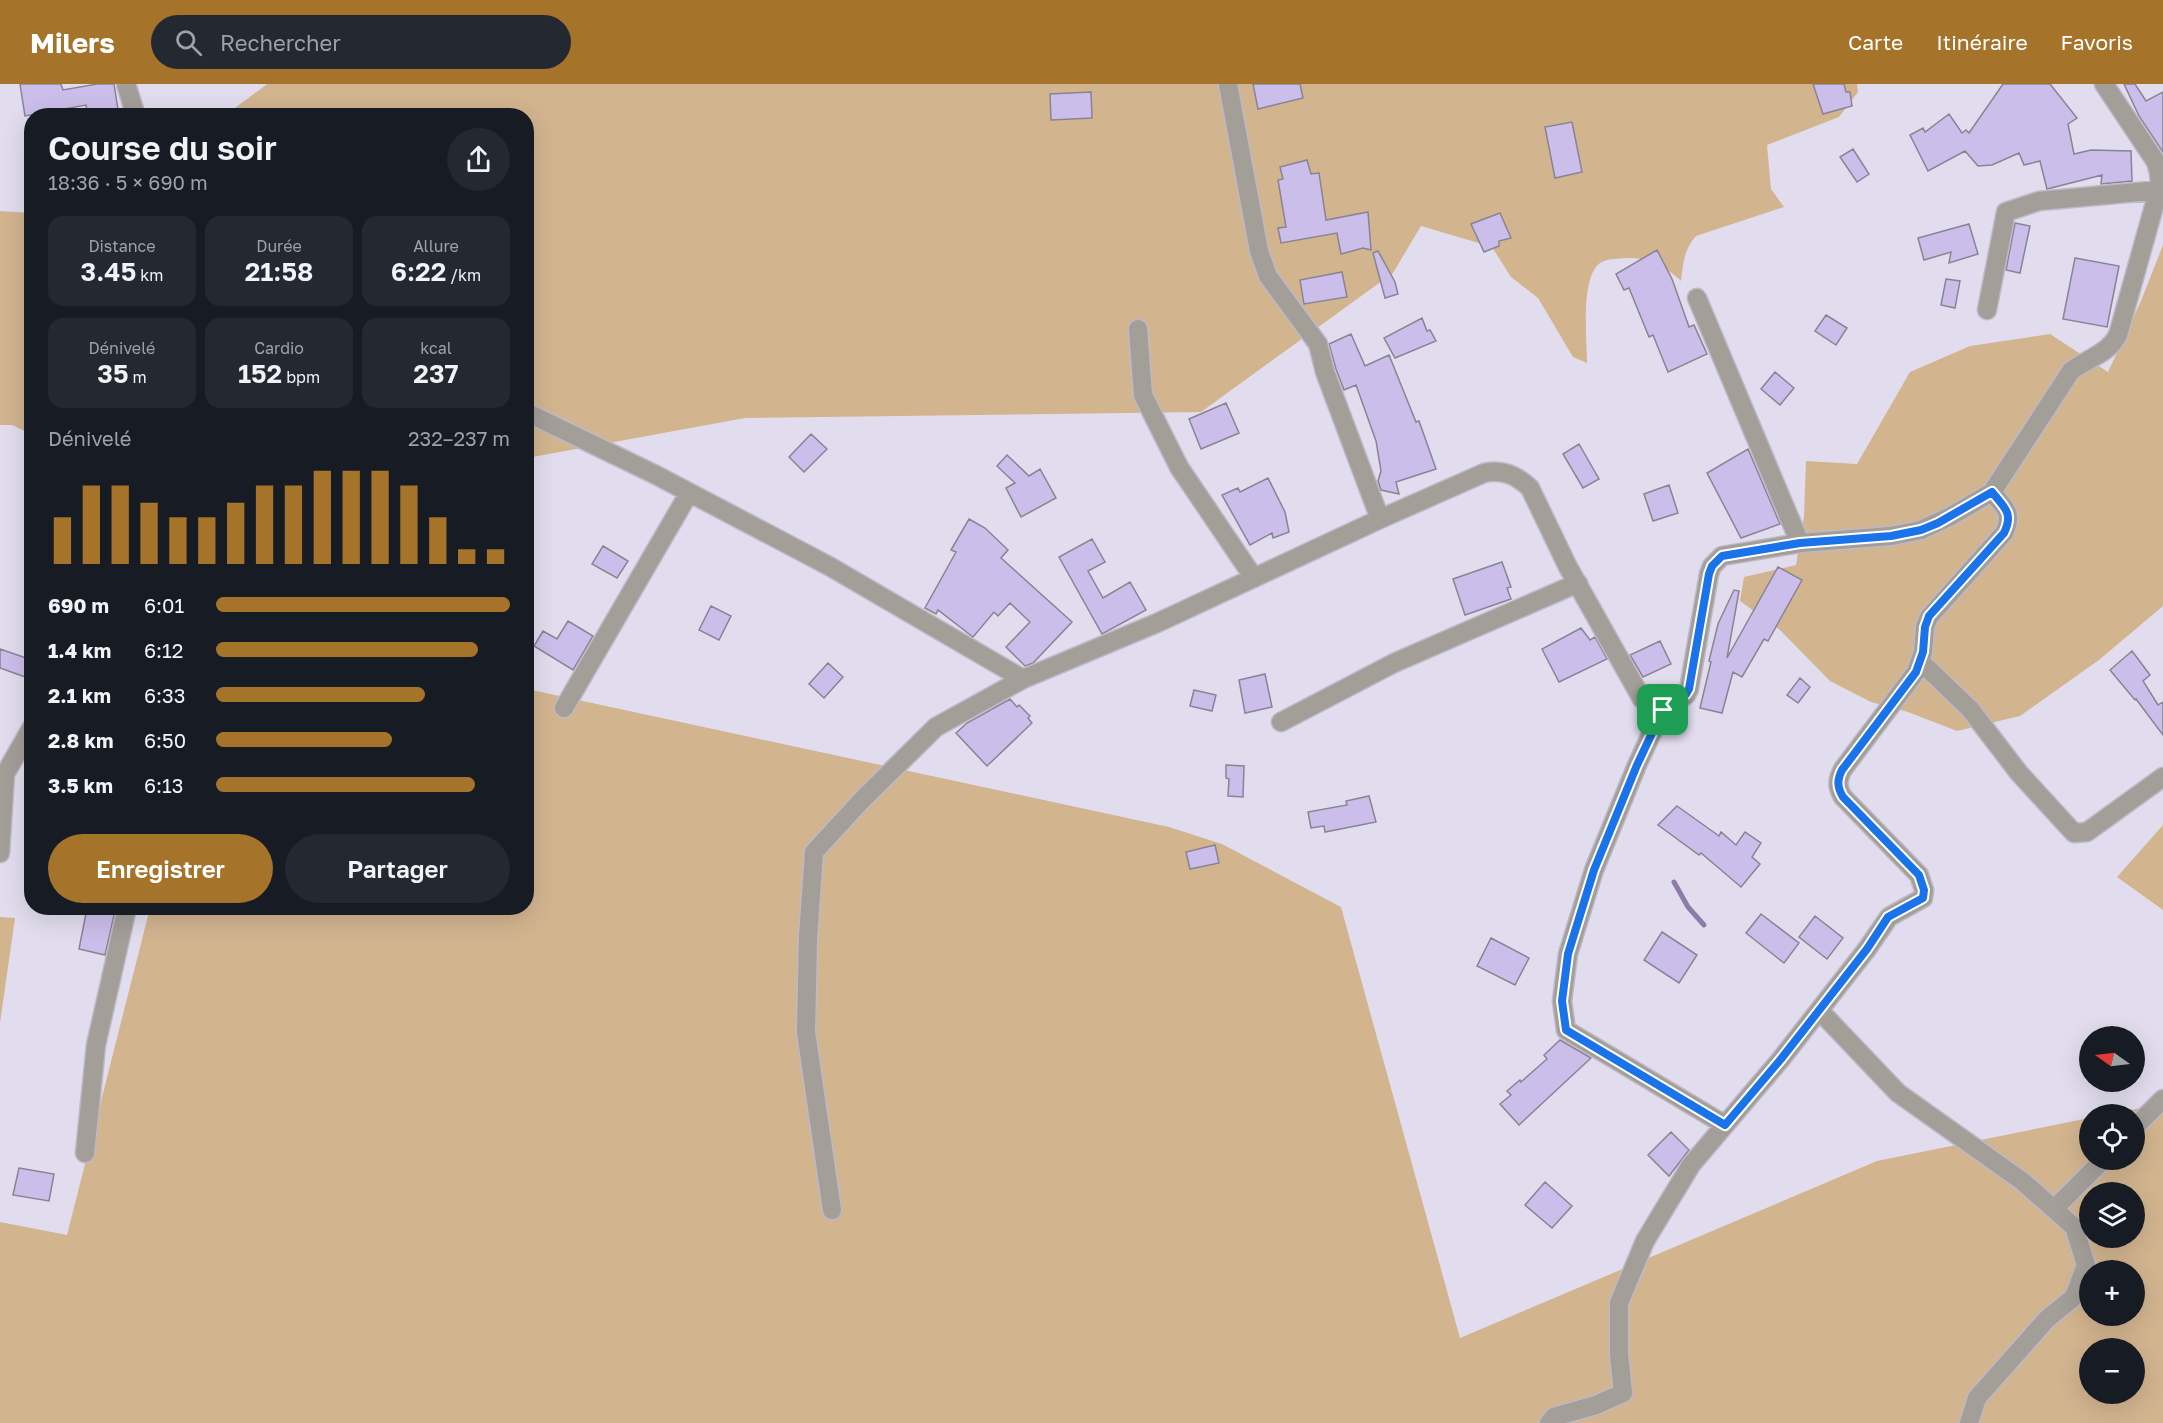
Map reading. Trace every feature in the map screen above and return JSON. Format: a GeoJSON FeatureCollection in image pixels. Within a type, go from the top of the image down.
{"type":"FeatureCollection","features":[{"type":"Feature","properties":{"kind":"street"},"geometry":{"type":"LineString","coordinates":[[126,84],[134,108]]}},
{"type":"Feature","properties":{"kind":"street"},"geometry":{"type":"LineString","coordinates":[[1228,84],[1259,251],[1268,276],[1318,344],[1325,372],[1380,519]]}},
{"type":"Feature","properties":{"kind":"street"},"geometry":{"type":"LineString","coordinates":[[1725,1125],[1566,1030],[1562,1001],[1568,954],[1594,870],[1637,765],[1663,710],[1686,694],[1689,689],[1712,566],[1722,556],[1800,543],[1891,536],[1921,530],[1938,523],[1992,492],[2072,371],[2083,362],[2108,350],[2118,335],[2160,190],[2156,162],[2104,84]]}},
{"type":"Feature","properties":{"kind":"street"},"geometry":{"type":"LineString","coordinates":[[1987,310],[2006,212],[2039,201],[2160,190]]}},
{"type":"Feature","properties":{"kind":"street"},"geometry":{"type":"LineString","coordinates":[[1697,298],[1800,543]]}},
{"type":"Feature","properties":{"kind":"street"},"geometry":{"type":"LineString","coordinates":[[1138,329],[1143,395],[1179,467],[1254,578]]}},
{"type":"Feature","properties":{"kind":"street"},"geometry":{"type":"LineString","coordinates":[[534,416],[689,492],[829,566],[1023,679]]}},
{"type":"Feature","properties":{"kind":"street"},"geometry":{"type":"LineString","coordinates":[[832,1210],[806,1032],[808,937],[814,852],[861,801],[936,727],[1023,679],[1157,624],[1380,519],[1484,473],[1496,471],[1520,478],[1530,488],[1578,583],[1642,699],[1658,704],[1663,710]]}},
{"type":"Feature","properties":{"kind":"street"},"geometry":{"type":"LineString","coordinates":[[564,708],[689,492]]}},
{"type":"Feature","properties":{"kind":"street"},"geometry":{"type":"LineString","coordinates":[[1549,1423],[1554,1417],[1596,1405],[1623,1393],[1618,1354],[1619,1304],[1645,1241],[1691,1165],[1819,1010],[1867,949],[1888,917],[1923,898],[1924,890],[1919,875],[1843,797],[1839,790],[1838,779],[1842,770],[1916,672],[1929,616],[2004,533],[2009,515],[1992,492]]}},
{"type":"Feature","properties":{"kind":"street"},"geometry":{"type":"LineString","coordinates":[[1281,722],[1394,663],[1578,583]]}},
{"type":"Feature","properties":{"kind":"street"},"geometry":{"type":"LineString","coordinates":[[1920,661],[1970,709],[2019,773],[2074,833],[2087,832],[2163,777]]}},
{"type":"Feature","properties":{"kind":"street"},"geometry":{"type":"LineString","coordinates":[[0,854],[5,774],[24,741]]}},
{"type":"Feature","properties":{"kind":"street"},"geometry":{"type":"LineString","coordinates":[[85,1153],[96,1045],[125,915]]}},
{"type":"Feature","properties":{"kind":"street"},"geometry":{"type":"LineString","coordinates":[[1819,1010],[1898,1093],[2022,1181],[2074,1227],[2086,1265],[2074,1297],[2047,1319],[1977,1398],[1969,1423]]}},
{"type":"Feature","properties":{"kind":"street"},"geometry":{"type":"LineString","coordinates":[[2145,1117],[2163,1099]]}},
{"type":"Feature","properties":{"kind":"street"},"geometry":{"type":"LineString","coordinates":[[2054,1209],[2093,1170]]}},
{"type":"Feature","properties":{"kind":"shaded area"},"geometry":{"type":"Polygon","coordinates":[[[267,84],[1857,84],[1858,92],[1839,117],[1767,145],[1771,189],[1784,207],[1696,236],[1683,263],[1681,281],[1663,268],[1642,259],[1613,259],[1600,263],[1594,271],[1587,295],[1587,363],[1573,357],[1538,298],[1511,277],[1492,247],[1421,226],[1393,273],[1201,412],[745,418],[534,457],[534,108],[235,108],[267,84]]]}},
{"type":"Feature","properties":{"kind":"shaded area"},"geometry":{"type":"Polygon","coordinates":[[[0,211],[24,213],[24,431],[12,425],[0,425],[0,211]]]}},
{"type":"Feature","properties":{"kind":"shaded area"},"geometry":{"type":"Polygon","coordinates":[[[2163,245],[2163,606],[2099,660],[2020,716],[1957,731],[1908,712],[1871,702],[1830,681],[1780,630],[1740,601],[1744,577],[1796,565],[1804,516],[1806,461],[1857,464],[1910,372],[1970,346],[2050,334],[2108,372],[2141,301],[2163,245]]]}},
{"type":"Feature","properties":{"kind":"shaded area"},"geometry":{"type":"Polygon","coordinates":[[[534,691],[1169,827],[1222,844],[1341,907],[1460,1338],[1877,1161],[2079,1120],[2079,1170],[2145,1170],[2145,1107],[2163,1104],[2163,1423],[0,1423],[0,1222],[67,1235],[148,915],[534,915],[534,691]]]}},
{"type":"Feature","properties":{"kind":"shaded area"},"geometry":{"type":"Polygon","coordinates":[[[2163,825],[2163,910],[2117,877],[2163,825]]]}},
{"type":"Feature","properties":{"kind":"shaded area"},"geometry":{"type":"Polygon","coordinates":[[[0,917],[15,918],[0,1023],[0,917]]]}},
{"type":"Feature","properties":{"kind":"building"},"geometry":{"type":"Polygon","coordinates":[[[20,84],[61,84],[63,90],[97,84],[114,84],[118,108],[87,108],[86,105],[24,110],[20,84]]]}},
{"type":"Feature","properties":{"kind":"building"},"geometry":{"type":"Polygon","coordinates":[[[1253,84],[1300,84],[1303,98],[1258,109],[1253,84]]]}},
{"type":"Feature","properties":{"kind":"building"},"geometry":{"type":"Polygon","coordinates":[[[1813,84],[1844,84],[1846,92],[1850,92],[1852,106],[1823,114],[1813,84]]]}},
{"type":"Feature","properties":{"kind":"building"},"geometry":{"type":"Polygon","coordinates":[[[2003,84],[2050,84],[2077,118],[2068,124],[2074,154],[2091,150],[2131,151],[2132,181],[2101,184],[2102,175],[2047,189],[2040,161],[2024,165],[2019,153],[1992,165],[1978,166],[1965,151],[1928,171],[1910,135],[1923,128],[1925,132],[1949,114],[1962,133],[1966,130],[1969,133],[2003,84]]]}},
{"type":"Feature","properties":{"kind":"building"},"geometry":{"type":"Polygon","coordinates":[[[2124,84],[2135,84],[2146,101],[2163,92],[2163,152],[2139,116],[2124,84]]]}},
{"type":"Feature","properties":{"kind":"building"},"geometry":{"type":"Polygon","coordinates":[[[1091,92],[1092,118],[1051,120],[1050,94],[1091,92]]]}},
{"type":"Feature","properties":{"kind":"building"},"geometry":{"type":"Polygon","coordinates":[[[1572,122],[1582,172],[1555,178],[1545,127],[1572,122]]]}},
{"type":"Feature","properties":{"kind":"building"},"geometry":{"type":"Polygon","coordinates":[[[1853,149],[1869,174],[1857,182],[1840,157],[1853,149]]]}},
{"type":"Feature","properties":{"kind":"building"},"geometry":{"type":"Polygon","coordinates":[[[1307,160],[1311,174],[1319,173],[1326,220],[1368,212],[1371,250],[1363,248],[1341,254],[1337,233],[1281,243],[1278,228],[1286,227],[1278,180],[1283,179],[1280,167],[1307,160]]]}},
{"type":"Feature","properties":{"kind":"building"},"geometry":{"type":"Polygon","coordinates":[[[1500,213],[1511,238],[1499,241],[1499,246],[1484,252],[1471,224],[1500,213]]]}},
{"type":"Feature","properties":{"kind":"building"},"geometry":{"type":"Polygon","coordinates":[[[2015,223],[2030,226],[2020,273],[2006,270],[2015,223]]]}},
{"type":"Feature","properties":{"kind":"building"},"geometry":{"type":"Polygon","coordinates":[[[1969,224],[1978,254],[1949,263],[1951,252],[1924,260],[1918,238],[1969,224]]]}},
{"type":"Feature","properties":{"kind":"building"},"geometry":{"type":"Polygon","coordinates":[[[1657,250],[1672,279],[1689,327],[1694,325],[1707,354],[1668,372],[1653,335],[1649,337],[1629,288],[1624,290],[1616,274],[1657,250]]]}},
{"type":"Feature","properties":{"kind":"building"},"geometry":{"type":"Polygon","coordinates":[[[1378,251],[1395,282],[1398,294],[1385,298],[1373,253],[1378,251]]]}},
{"type":"Feature","properties":{"kind":"building"},"geometry":{"type":"Polygon","coordinates":[[[2075,258],[2119,266],[2107,327],[2063,319],[2075,258]]]}},
{"type":"Feature","properties":{"kind":"building"},"geometry":{"type":"Polygon","coordinates":[[[1342,272],[1347,297],[1304,304],[1300,280],[1342,272]]]}},
{"type":"Feature","properties":{"kind":"building"},"geometry":{"type":"Polygon","coordinates":[[[1946,279],[1960,281],[1955,308],[1941,305],[1946,279]]]}},
{"type":"Feature","properties":{"kind":"building"},"geometry":{"type":"Polygon","coordinates":[[[1826,315],[1847,328],[1836,345],[1815,331],[1826,315]]]}},
{"type":"Feature","properties":{"kind":"building"},"geometry":{"type":"Polygon","coordinates":[[[1422,318],[1427,331],[1430,330],[1436,341],[1395,358],[1384,338],[1422,318]]]}},
{"type":"Feature","properties":{"kind":"building"},"geometry":{"type":"Polygon","coordinates":[[[1351,334],[1365,366],[1389,355],[1416,422],[1419,421],[1436,469],[1396,482],[1399,494],[1381,490],[1378,481],[1381,471],[1376,441],[1356,385],[1344,390],[1336,369],[1329,344],[1351,334]]]}},
{"type":"Feature","properties":{"kind":"building"},"geometry":{"type":"Polygon","coordinates":[[[1775,372],[1794,388],[1780,405],[1761,389],[1775,372]]]}},
{"type":"Feature","properties":{"kind":"building"},"geometry":{"type":"Polygon","coordinates":[[[1226,403],[1239,433],[1201,449],[1189,419],[1226,403]]]}},
{"type":"Feature","properties":{"kind":"building"},"geometry":{"type":"Polygon","coordinates":[[[811,434],[827,449],[804,472],[789,457],[811,434]]]}},
{"type":"Feature","properties":{"kind":"building"},"geometry":{"type":"Polygon","coordinates":[[[1579,444],[1599,479],[1583,488],[1563,454],[1579,444]]]}},
{"type":"Feature","properties":{"kind":"building"},"geometry":{"type":"Polygon","coordinates":[[[1748,449],[1780,524],[1741,538],[1707,473],[1748,449]]]}},
{"type":"Feature","properties":{"kind":"building"},"geometry":{"type":"Polygon","coordinates":[[[1007,455],[1029,476],[1040,469],[1056,498],[1021,517],[1006,488],[1015,483],[997,466],[1007,455]]]}},
{"type":"Feature","properties":{"kind":"building"},"geometry":{"type":"Polygon","coordinates":[[[1268,478],[1285,512],[1289,532],[1273,538],[1272,533],[1250,545],[1222,495],[1238,488],[1240,492],[1268,478]]]}},
{"type":"Feature","properties":{"kind":"building"},"geometry":{"type":"Polygon","coordinates":[[[1669,485],[1678,513],[1653,521],[1644,494],[1669,485]]]}},
{"type":"Feature","properties":{"kind":"building"},"geometry":{"type":"Polygon","coordinates":[[[969,519],[985,528],[1008,550],[1001,558],[1072,622],[1033,663],[1025,666],[1006,647],[1030,622],[1010,603],[998,616],[994,612],[973,637],[938,610],[936,614],[925,608],[956,552],[951,550],[969,519]]]}},
{"type":"Feature","properties":{"kind":"building"},"geometry":{"type":"Polygon","coordinates":[[[1092,539],[1105,562],[1088,571],[1103,598],[1130,582],[1146,610],[1102,634],[1059,557],[1092,539]]]}},
{"type":"Feature","properties":{"kind":"building"},"geometry":{"type":"Polygon","coordinates":[[[603,546],[628,561],[617,578],[592,564],[603,546]]]}},
{"type":"Feature","properties":{"kind":"building"},"geometry":{"type":"Polygon","coordinates":[[[1502,562],[1511,587],[1507,588],[1511,599],[1465,615],[1453,579],[1502,562]]]}},
{"type":"Feature","properties":{"kind":"building"},"geometry":{"type":"Polygon","coordinates":[[[1778,567],[1802,580],[1768,641],[1764,639],[1742,677],[1733,672],[1722,713],[1700,708],[1718,624],[1734,590],[1739,591],[1727,658],[1778,567]]]}},
{"type":"Feature","properties":{"kind":"building"},"geometry":{"type":"Polygon","coordinates":[[[711,606],[731,616],[719,640],[699,630],[711,606]]]}},
{"type":"Feature","properties":{"kind":"building"},"geometry":{"type":"Polygon","coordinates":[[[568,621],[593,636],[573,670],[534,646],[543,631],[557,639],[568,621]]]}},
{"type":"Feature","properties":{"kind":"building"},"geometry":{"type":"Polygon","coordinates":[[[1581,628],[1590,640],[1595,637],[1607,659],[1559,682],[1542,649],[1581,628]]]}},
{"type":"Feature","properties":{"kind":"building"},"geometry":{"type":"Polygon","coordinates":[[[1660,641],[1671,664],[1643,677],[1630,655],[1660,641]]]}},
{"type":"Feature","properties":{"kind":"building"},"geometry":{"type":"Polygon","coordinates":[[[0,649],[24,657],[24,677],[0,668],[0,649]]]}},
{"type":"Feature","properties":{"kind":"building"},"geometry":{"type":"Polygon","coordinates":[[[2132,651],[2150,675],[2143,681],[2158,705],[2163,702],[2163,735],[2136,699],[2110,670],[2132,651]]]}},
{"type":"Feature","properties":{"kind":"building"},"geometry":{"type":"Polygon","coordinates":[[[828,663],[843,677],[824,698],[809,684],[828,663]]]}},
{"type":"Feature","properties":{"kind":"building"},"geometry":{"type":"Polygon","coordinates":[[[1265,674],[1272,707],[1245,713],[1239,680],[1265,674]]]}},
{"type":"Feature","properties":{"kind":"building"},"geometry":{"type":"Polygon","coordinates":[[[1800,678],[1810,687],[1798,703],[1787,695],[1800,678]]]}},
{"type":"Feature","properties":{"kind":"building"},"geometry":{"type":"Polygon","coordinates":[[[1194,690],[1216,695],[1212,711],[1190,706],[1194,690]]]}},
{"type":"Feature","properties":{"kind":"building"},"geometry":{"type":"Polygon","coordinates":[[[1010,699],[1030,716],[1028,718],[1032,723],[987,766],[956,733],[967,723],[1010,699]]]}},
{"type":"Feature","properties":{"kind":"building"},"geometry":{"type":"Polygon","coordinates":[[[1226,765],[1244,766],[1243,797],[1228,796],[1229,779],[1226,778],[1226,765]]]}},
{"type":"Feature","properties":{"kind":"building"},"geometry":{"type":"Polygon","coordinates":[[[1369,796],[1376,822],[1325,832],[1324,826],[1311,828],[1308,812],[1347,805],[1346,801],[1369,796]]]}},
{"type":"Feature","properties":{"kind":"building"},"geometry":{"type":"Polygon","coordinates":[[[1677,806],[1719,836],[1721,832],[1736,845],[1745,832],[1761,843],[1752,857],[1760,864],[1741,887],[1701,853],[1699,855],[1658,825],[1677,806]]]}},
{"type":"Feature","properties":{"kind":"building"},"geometry":{"type":"Polygon","coordinates":[[[1215,845],[1219,863],[1190,869],[1186,852],[1215,845]]]}},
{"type":"Feature","properties":{"kind":"building"},"geometry":{"type":"Polygon","coordinates":[[[1761,914],[1799,943],[1784,963],[1746,933],[1761,914]]]}},
{"type":"Feature","properties":{"kind":"building"},"geometry":{"type":"Polygon","coordinates":[[[86,915],[114,915],[105,955],[79,949],[86,915]]]}},
{"type":"Feature","properties":{"kind":"building"},"geometry":{"type":"Polygon","coordinates":[[[1815,916],[1843,938],[1827,959],[1799,937],[1815,916]]]}},
{"type":"Feature","properties":{"kind":"building"},"geometry":{"type":"Polygon","coordinates":[[[1662,932],[1697,955],[1679,983],[1644,960],[1662,932]]]}},
{"type":"Feature","properties":{"kind":"building"},"geometry":{"type":"Polygon","coordinates":[[[1491,938],[1529,958],[1515,985],[1477,966],[1491,938]]]}},
{"type":"Feature","properties":{"kind":"building"},"geometry":{"type":"Polygon","coordinates":[[[1560,1040],[1591,1058],[1519,1125],[1500,1104],[1511,1095],[1507,1091],[1547,1059],[1544,1055],[1560,1040]]]}},
{"type":"Feature","properties":{"kind":"building"},"geometry":{"type":"Polygon","coordinates":[[[1671,1132],[1689,1150],[1669,1176],[1648,1155],[1671,1132]]]}},
{"type":"Feature","properties":{"kind":"building"},"geometry":{"type":"Polygon","coordinates":[[[19,1168],[54,1174],[49,1201],[13,1195],[19,1168]]]}},
{"type":"Feature","properties":{"kind":"building"},"geometry":{"type":"Polygon","coordinates":[[[1545,1182],[1572,1206],[1552,1228],[1525,1205],[1545,1182]]]}},
{"type":"Feature","properties":{"kind":"waterway"},"geometry":{"type":"LineString","coordinates":[[1674,882],[1688,907],[1704,925]]}},
{"type":"Feature","properties":{"kind":"route"},"geometry":{"type":"LineString","coordinates":[[1992,492],[2006,508],[2009,515],[2004,533],[1929,616],[1925,627],[1923,652],[1916,672],[1842,770],[1838,779],[1839,790],[1843,797],[1919,875],[1924,890],[1923,898],[1888,917],[1867,949],[1781,1059],[1725,1125],[1566,1030],[1562,1001],[1568,954],[1594,870],[1637,765],[1663,710],[1686,694],[1689,689],[1709,574],[1712,566],[1722,556],[1800,543],[1891,536],[1921,530],[1938,523],[1992,492]]}}]}
